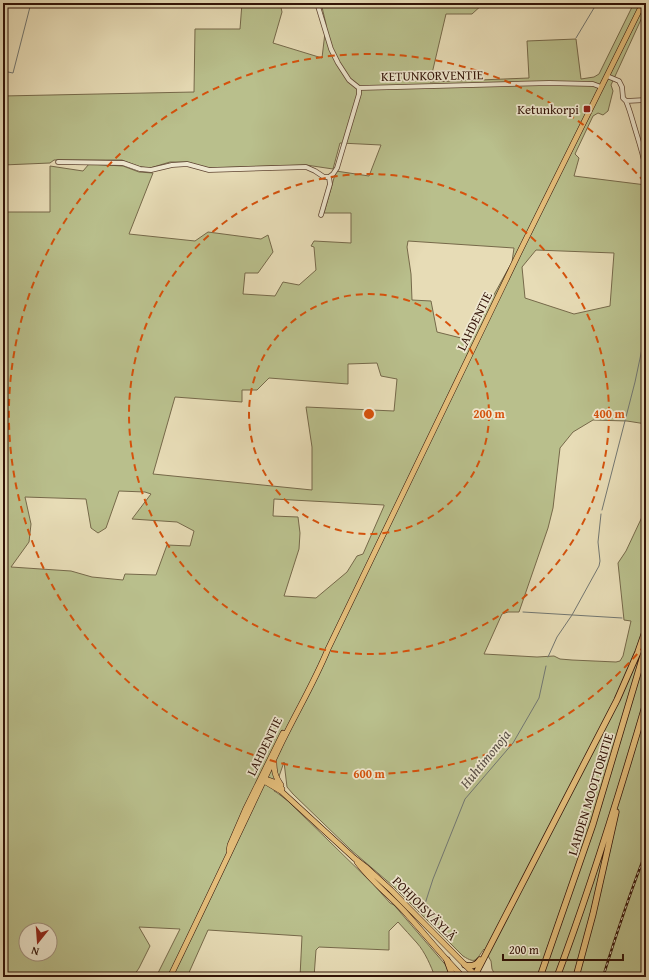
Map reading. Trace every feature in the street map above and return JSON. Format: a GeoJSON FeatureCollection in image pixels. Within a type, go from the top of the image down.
{"type":"FeatureCollection","features":[{"type":"Feature","properties":{"kind":"highway"},"geometry":{"type":"LineString","coordinates":[[475,976],[617,700],[638,652],[646,628]]}},
{"type":"Feature","properties":{"kind":"highway","name":"LAHDEN MOOTTORITIE"},"geometry":{"type":"LineString","coordinates":[[540,977],[593,824],[646,646]]}},
{"type":"Feature","properties":{"kind":"highway","name":"LAHDEN MOOTTORITIE"},"geometry":{"type":"LineString","coordinates":[[557,977],[602,848],[646,703]]}},
{"type":"Feature","properties":{"kind":"highway"},"geometry":{"type":"LineString","coordinates":[[576,977],[593,914],[628,766]]}},
{"type":"Feature","properties":{"kind":"highway"},"geometry":{"type":"LineString","coordinates":[[465,965],[473,966],[478,963],[487,952]]}},
{"type":"Feature","properties":{"kind":"highway"},"geometry":{"type":"LineString","coordinates":[[446,960],[453,977]]}},
{"type":"Feature","properties":{"kind":"main road","name":"LAHDENTIE"},"geometry":{"type":"LineString","coordinates":[[263,779],[274,760],[322,662],[642,3]]}},
{"type":"Feature","properties":{"kind":"main road","name":"LAHDENTIE"},"geometry":{"type":"LineString","coordinates":[[170,977],[234,846],[263,779],[317,666],[328,649]]}},
{"type":"Feature","properties":{"kind":"main road","name":"POHJOISVÄYLÄ"},"geometry":{"type":"LineString","coordinates":[[274,760],[275,776],[285,791]]}},
{"type":"Feature","properties":{"kind":"main road","name":"POHJOISVÄYLÄ"},"geometry":{"type":"LineString","coordinates":[[263,779],[274,782],[285,791],[324,830]]}},
{"type":"Feature","properties":{"kind":"main road","name":"POHJOISVÄYLÄ"},"geometry":{"type":"LineString","coordinates":[[263,779],[281,791],[391,890],[475,976]]}},
{"type":"Feature","properties":{"kind":"main road","name":"POHJOISVÄYLÄ"},"geometry":{"type":"LineString","coordinates":[[354,858],[364,871],[404,912],[463,977]]}},
{"type":"Feature","properties":{"kind":"street"},"geometry":{"type":"LineString","coordinates":[[58,162],[123,163],[140,169],[150,170],[172,165],[187,164],[209,170],[306,168],[315,171],[324,177],[329,177],[337,168],[359,94],[359,88],[349,80],[331,49],[317,3]]}},
{"type":"Feature","properties":{"kind":"street"},"geometry":{"type":"LineString","coordinates":[[607,76],[619,81],[622,87],[623,98],[630,108],[632,120],[646,166]]}},
{"type":"Feature","properties":{"kind":"street","name":"KETUNKORVENTIE"},"geometry":{"type":"LineString","coordinates":[[359,88],[549,83],[594,84],[601,87]]}},
{"type":"Feature","properties":{"kind":"street"},"geometry":{"type":"LineString","coordinates":[[626,101],[646,100]]}},
{"type":"Feature","properties":{"kind":"street"},"geometry":{"type":"LineString","coordinates":[[321,215],[330,184],[329,177]]}},
{"type":"Feature","properties":{"kind":"green space"},"geometry":{"type":"Polygon","coordinates":[[[242,3],[280,3],[282,12],[273,43],[322,58],[326,24],[321,3],[484,3],[472,14],[446,14],[430,82],[529,78],[527,41],[576,39],[581,79],[594,77],[599,74],[634,3],[646,3],[646,17],[644,13],[611,85],[613,91],[608,111],[603,115],[598,113],[593,116],[575,154],[579,158],[574,176],[646,185],[646,424],[627,421],[593,420],[573,432],[560,448],[553,508],[548,528],[519,612],[508,612],[502,614],[484,654],[537,657],[554,656],[560,659],[572,660],[620,661],[623,656],[631,621],[624,620],[618,563],[626,551],[642,517],[646,517],[646,949],[641,977],[496,977],[492,969],[491,961],[484,949],[476,960],[471,960],[463,956],[393,886],[351,850],[293,794],[287,787],[284,762],[274,791],[288,801],[373,884],[390,903],[394,905],[456,977],[435,977],[423,951],[398,922],[389,931],[389,950],[319,947],[316,950],[314,977],[300,977],[302,936],[208,930],[187,977],[156,977],[180,929],[139,927],[150,946],[133,977],[3,977],[3,212],[50,212],[50,166],[83,171],[89,164],[123,166],[139,172],[153,173],[129,234],[195,241],[208,232],[261,239],[268,235],[273,252],[258,273],[245,273],[243,294],[275,296],[283,282],[299,285],[316,270],[314,247],[311,246],[314,241],[351,243],[351,213],[324,213],[336,171],[369,176],[381,145],[340,143],[333,169],[306,165],[208,168],[187,162],[170,162],[150,168],[141,167],[122,160],[54,160],[50,163],[3,165],[3,96],[194,92],[195,29],[240,29],[242,3]],[[408,241],[407,247],[411,274],[412,300],[431,301],[437,332],[469,340],[512,262],[514,248],[408,241]],[[536,250],[522,267],[525,298],[574,314],[610,306],[614,253],[536,250]],[[377,363],[348,364],[348,384],[269,378],[257,390],[242,390],[242,402],[175,397],[153,474],[312,490],[312,447],[306,407],[394,411],[397,379],[381,376],[377,363]],[[119,491],[106,528],[98,533],[91,528],[86,499],[25,497],[31,524],[29,542],[11,567],[71,571],[92,577],[123,580],[125,574],[156,575],[167,545],[190,546],[194,531],[177,522],[132,519],[151,494],[145,492],[119,491]],[[274,499],[273,516],[298,517],[300,533],[299,549],[284,596],[316,598],[347,572],[357,556],[363,554],[384,505],[274,499]]]}},
{"type":"Feature","properties":{"kind":"waterway"},"geometry":{"type":"LineString","coordinates":[[3,71],[13,73],[31,3]]}},
{"type":"Feature","properties":{"kind":"waterway"},"geometry":{"type":"LineString","coordinates":[[576,38],[597,3]]}},
{"type":"Feature","properties":{"kind":"waterway","name":"Huhtimonoja"},"geometry":{"type":"LineString","coordinates":[[602,510],[635,382],[646,330]]}},
{"type":"Feature","properties":{"kind":"waterway","name":"Huhtimonoja"},"geometry":{"type":"LineString","coordinates":[[548,657],[557,637],[572,615],[599,566],[600,561],[598,542],[601,514]]}},
{"type":"Feature","properties":{"kind":"waterway","name":"Huhtimonoja"},"geometry":{"type":"LineString","coordinates":[[523,612],[622,618]]}},
{"type":"Feature","properties":{"kind":"waterway","name":"Huhtimonoja"},"geometry":{"type":"LineString","coordinates":[[423,910],[433,879],[465,799],[513,743],[539,698],[546,666]]}},
{"type":"Feature","properties":{"kind":"railway"},"geometry":{"type":"LineString","coordinates":[[603,977],[623,914],[646,852]]}},
{"type":"Feature","properties":{"kind":"place","name":"Ketunkorpi"},"geometry":{"type":"Point","coordinates":[587,109]}}]}
